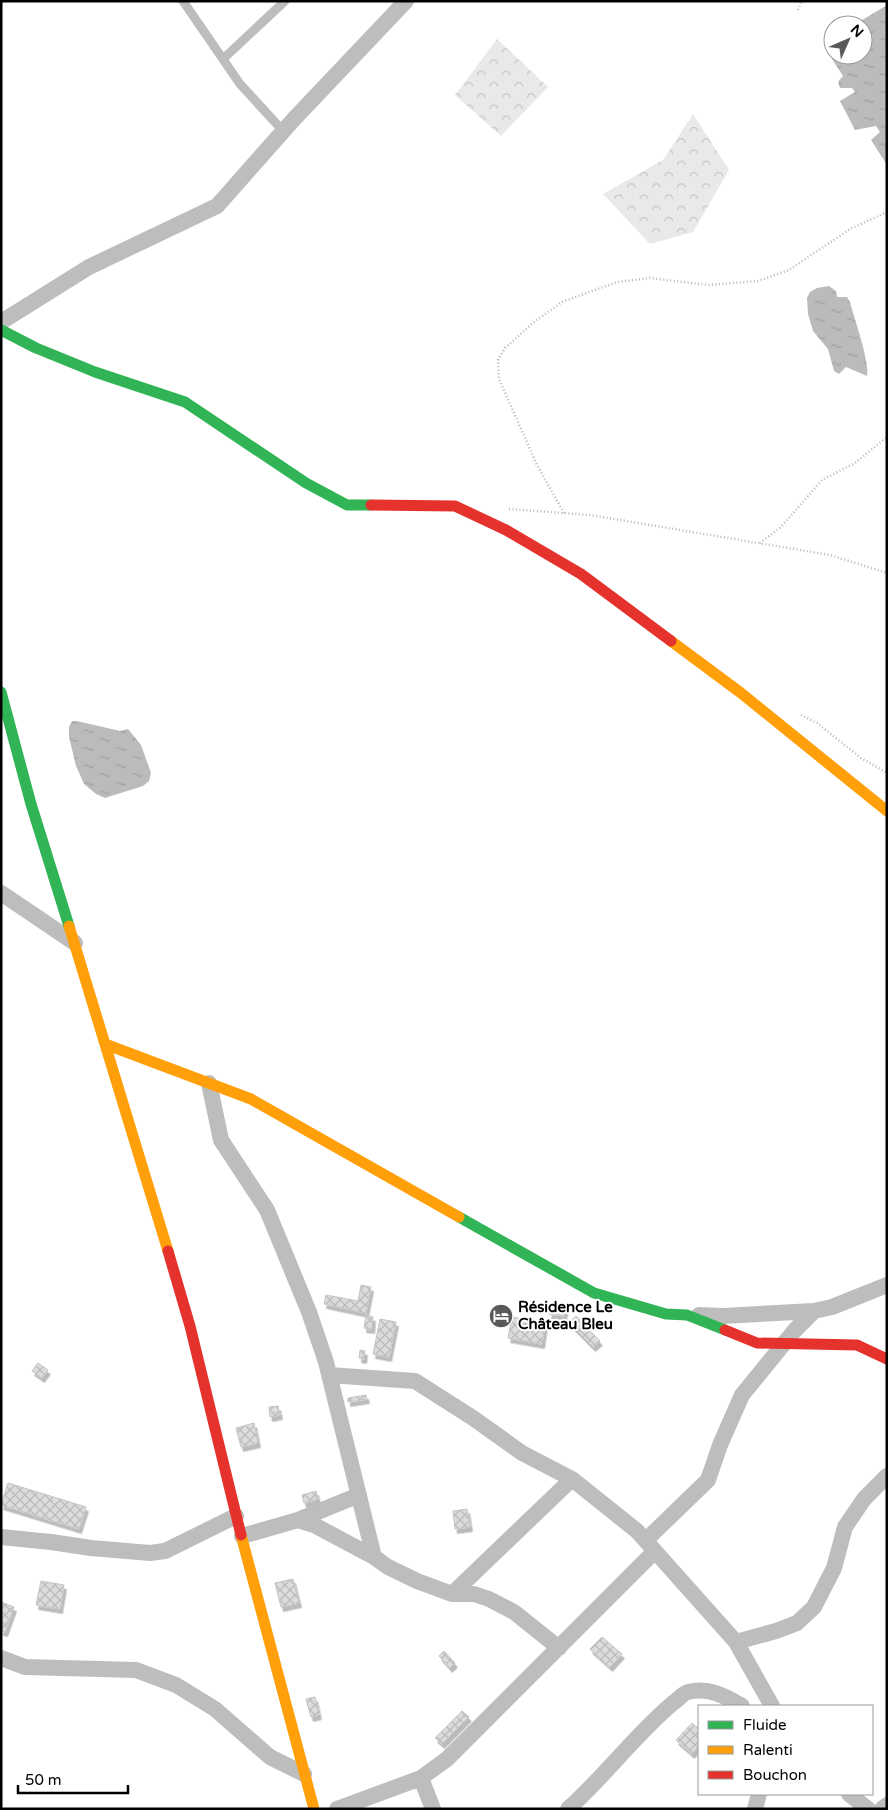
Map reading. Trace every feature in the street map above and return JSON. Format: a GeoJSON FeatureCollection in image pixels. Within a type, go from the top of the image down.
{"type":"FeatureCollection","features":[{"type":"Feature","properties":{"kind":"street"},"geometry":{"type":"LineString","coordinates":[[1,322],[89,267],[217,206],[406,1]]}},
{"type":"Feature","properties":{"kind":"street"},"geometry":{"type":"LineString","coordinates":[[1,330],[36,348],[95,372],[186,402],[306,483],[347,505],[455,506],[506,530],[580,574],[741,694],[887,811]]}},
{"type":"Feature","properties":{"kind":"street"},"geometry":{"type":"LineString","coordinates":[[1,692],[31,804],[150,1188],[190,1326],[236,1516],[314,1809]]}},
{"type":"Feature","properties":{"kind":"street"},"geometry":{"type":"LineString","coordinates":[[4,900],[75,943]]}},
{"type":"Feature","properties":{"kind":"street"},"geometry":{"type":"LineString","coordinates":[[105,1044],[251,1099],[594,1294],[666,1314],[723,1316],[814,1311],[832,1307],[887,1285]]}},
{"type":"Feature","properties":{"kind":"street"},"geometry":{"type":"LineString","coordinates":[[209,1083],[221,1140],[267,1210],[309,1312],[329,1374],[374,1557]]}},
{"type":"Feature","properties":{"kind":"street"},"geometry":{"type":"LineString","coordinates":[[337,1809],[421,1778],[447,1759],[559,1648],[708,1480],[720,1445],[742,1394],[784,1343],[814,1311]]}},
{"type":"Feature","properties":{"kind":"street"},"geometry":{"type":"LineString","coordinates":[[687,1315],[757,1342],[858,1345],[887,1359]]}},
{"type":"Feature","properties":{"kind":"street"},"geometry":{"type":"LineString","coordinates":[[329,1374],[415,1381],[473,1418],[522,1453],[572,1478],[637,1531],[736,1642],[771,1705]]}},
{"type":"Feature","properties":{"kind":"street"},"geometry":{"type":"LineString","coordinates":[[736,1642],[797,1623],[814,1607],[834,1568],[845,1527],[864,1499],[887,1476]]}},
{"type":"Feature","properties":{"kind":"street"},"geometry":{"type":"LineString","coordinates":[[452,1594],[572,1478]]}},
{"type":"Feature","properties":{"kind":"street"},"geometry":{"type":"LineString","coordinates":[[242,1536],[298,1520],[359,1495]]}},
{"type":"Feature","properties":{"kind":"street"},"geometry":{"type":"LineString","coordinates":[[1,1538],[150,1554],[165,1551],[236,1516]]}},
{"type":"Feature","properties":{"kind":"street"},"geometry":{"type":"LineString","coordinates":[[298,1520],[314,1525],[374,1557],[388,1567],[417,1581],[452,1594],[474,1594],[489,1599],[514,1612],[559,1648]]}},
{"type":"Feature","properties":{"kind":"street"},"geometry":{"type":"LineString","coordinates":[[1,1658],[24,1667],[136,1670],[176,1684],[215,1709],[270,1757],[304,1774]]}},
{"type":"Feature","properties":{"kind":"street"},"geometry":{"type":"LineString","coordinates":[[568,1809],[584,1795],[664,1711],[687,1692],[712,1691],[726,1696],[740,1705]]}},
{"type":"Feature","properties":{"kind":"street"},"geometry":{"type":"LineString","coordinates":[[421,1778],[433,1809]]}},
{"type":"Feature","properties":{"kind":"street"},"geometry":{"type":"LineString","coordinates":[[755,1809],[758,1795]]}},
{"type":"Feature","properties":{"kind":"street"},"geometry":{"type":"LineString","coordinates":[[850,1795],[868,1809]]}},
{"type":"Feature","properties":{"kind":"street"},"geometry":{"type":"LineString","coordinates":[[882,1809],[887,1805]]}},
{"type":"Feature","properties":{"kind":"lane"},"geometry":{"type":"LineString","coordinates":[[183,1],[224,58],[240,84],[284,132]]}},
{"type":"Feature","properties":{"kind":"lane"},"geometry":{"type":"LineString","coordinates":[[224,58],[286,1]]}},
{"type":"Feature","properties":{"kind":"path"},"geometry":{"type":"LineString","coordinates":[[798,10],[802,1]]}},
{"type":"Feature","properties":{"kind":"path"},"geometry":{"type":"LineString","coordinates":[[564,513],[537,465],[499,379],[498,360],[505,348],[534,322],[562,302],[616,282],[650,278],[708,285],[758,281],[789,270],[850,229],[887,212]]}},
{"type":"Feature","properties":{"kind":"path"},"geometry":{"type":"LineString","coordinates":[[758,543],[781,527],[822,480],[855,463],[887,436]]}},
{"type":"Feature","properties":{"kind":"path"},"geometry":{"type":"LineString","coordinates":[[505,509],[590,515],[830,555],[887,573]]}},
{"type":"Feature","properties":{"kind":"green space"},"geometry":{"type":"Polygon","coordinates":[[[497,39],[548,87],[501,136],[455,95],[497,39]]]}},
{"type":"Feature","properties":{"kind":"green space"},"geometry":{"type":"Polygon","coordinates":[[[693,114],[729,170],[693,232],[650,244],[603,194],[663,160],[693,114]]]}},
{"type":"Feature","properties":{"kind":"water"},"geometry":{"type":"Polygon","coordinates":[[[887,5],[887,165],[871,140],[880,132],[876,126],[855,130],[840,101],[855,92],[852,88],[840,88],[838,82],[843,76],[836,65],[873,65],[873,15],[870,15],[887,5]]]}},
{"type":"Feature","properties":{"kind":"water"},"geometry":{"type":"Polygon","coordinates":[[[829,286],[836,291],[837,297],[847,297],[850,302],[864,351],[867,376],[846,367],[839,374],[834,371],[828,349],[813,331],[808,314],[807,298],[810,292],[817,288],[829,286]]]}},
{"type":"Feature","properties":{"kind":"water"},"geometry":{"type":"Polygon","coordinates":[[[72,721],[120,731],[128,729],[141,745],[151,773],[149,781],[143,786],[105,798],[96,794],[84,784],[76,766],[69,737],[69,727],[72,721]]]}},
{"type":"Feature","properties":{"kind":"building"},"geometry":{"type":"Polygon","coordinates":[[[361,1285],[371,1287],[366,1313],[324,1304],[326,1295],[358,1301],[361,1285]]]}},
{"type":"Feature","properties":{"kind":"building"},"geometry":{"type":"Polygon","coordinates":[[[551,1305],[566,1307],[564,1316],[549,1314],[551,1305]]]}},
{"type":"Feature","properties":{"kind":"building"},"geometry":{"type":"Polygon","coordinates":[[[366,1315],[373,1317],[372,1329],[364,1328],[366,1315]]]}},
{"type":"Feature","properties":{"kind":"building"},"geometry":{"type":"Polygon","coordinates":[[[576,1316],[600,1341],[593,1347],[569,1323],[576,1316]]]}},
{"type":"Feature","properties":{"kind":"building"},"geometry":{"type":"Polygon","coordinates":[[[512,1317],[545,1323],[542,1344],[508,1338],[512,1317]]]}},
{"type":"Feature","properties":{"kind":"building"},"geometry":{"type":"Polygon","coordinates":[[[380,1319],[396,1322],[389,1357],[373,1354],[380,1319]]]}},
{"type":"Feature","properties":{"kind":"building"},"geometry":{"type":"Polygon","coordinates":[[[360,1350],[365,1351],[364,1359],[359,1358],[360,1350]]]}},
{"type":"Feature","properties":{"kind":"building"},"geometry":{"type":"Polygon","coordinates":[[[38,1363],[48,1370],[42,1378],[32,1371],[38,1363]]]}},
{"type":"Feature","properties":{"kind":"building"},"geometry":{"type":"Polygon","coordinates":[[[366,1395],[367,1399],[348,1402],[348,1398],[366,1395]]]}},
{"type":"Feature","properties":{"kind":"building"},"geometry":{"type":"Polygon","coordinates":[[[278,1406],[280,1415],[270,1417],[269,1407],[278,1406]]]}},
{"type":"Feature","properties":{"kind":"building"},"geometry":{"type":"Polygon","coordinates":[[[254,1423],[258,1443],[241,1447],[236,1428],[254,1423]]]}},
{"type":"Feature","properties":{"kind":"building"},"geometry":{"type":"Polygon","coordinates":[[[8,1483],[86,1507],[79,1529],[1,1505],[8,1483]]]}},
{"type":"Feature","properties":{"kind":"building"},"geometry":{"type":"Polygon","coordinates":[[[316,1491],[318,1499],[304,1503],[302,1495],[316,1491]]]}},
{"type":"Feature","properties":{"kind":"building"},"geometry":{"type":"Polygon","coordinates":[[[467,1509],[470,1527],[455,1529],[453,1511],[467,1509]]]}},
{"type":"Feature","properties":{"kind":"building"},"geometry":{"type":"Polygon","coordinates":[[[293,1579],[299,1603],[281,1607],[275,1583],[293,1579]]]}},
{"type":"Feature","properties":{"kind":"building"},"geometry":{"type":"Polygon","coordinates":[[[41,1581],[64,1585],[60,1609],[36,1605],[41,1581]]]}},
{"type":"Feature","properties":{"kind":"building"},"geometry":{"type":"Polygon","coordinates":[[[1,1602],[14,1607],[5,1632],[1,1631],[1,1602]]]}},
{"type":"Feature","properties":{"kind":"building"},"geometry":{"type":"Polygon","coordinates":[[[602,1637],[622,1654],[610,1667],[590,1649],[602,1637]]]}},
{"type":"Feature","properties":{"kind":"building"},"geometry":{"type":"Polygon","coordinates":[[[444,1651],[455,1663],[450,1668],[439,1656],[444,1651]]]}},
{"type":"Feature","properties":{"kind":"building"},"geometry":{"type":"Polygon","coordinates":[[[315,1697],[319,1715],[311,1717],[306,1699],[315,1697]]]}},
{"type":"Feature","properties":{"kind":"building"},"geometry":{"type":"Polygon","coordinates":[[[462,1711],[469,1717],[442,1744],[435,1738],[462,1711]]]}},
{"type":"Feature","properties":{"kind":"building"},"geometry":{"type":"Polygon","coordinates":[[[692,1723],[698,1728],[698,1747],[692,1754],[676,1740],[692,1723]]]}},
{"type":"Feature","properties":{"kind":"traffic: fast"},"geometry":{"type":"LineString","coordinates":[[1,330],[36,348],[95,372],[185,402],[306,483],[347,505],[371,505]]}},
{"type":"Feature","properties":{"kind":"traffic: fast"},"geometry":{"type":"LineString","coordinates":[[1,692],[31,804],[69,926]]}},
{"type":"Feature","properties":{"kind":"traffic: fast"},"geometry":{"type":"LineString","coordinates":[[459,1217],[594,1293],[666,1314],[687,1315],[725,1330]]}},
{"type":"Feature","properties":{"kind":"traffic: slow"},"geometry":{"type":"LineString","coordinates":[[671,641],[741,693],[887,811]]}},
{"type":"Feature","properties":{"kind":"traffic: slow"},"geometry":{"type":"LineString","coordinates":[[69,926],[168,1251]]}},
{"type":"Feature","properties":{"kind":"traffic: slow"},"geometry":{"type":"LineString","coordinates":[[105,1044],[251,1099],[459,1217]]}},
{"type":"Feature","properties":{"kind":"traffic: slow"},"geometry":{"type":"LineString","coordinates":[[241,1535],[314,1809]]}},
{"type":"Feature","properties":{"kind":"traffic: jam"},"geometry":{"type":"LineString","coordinates":[[371,505],[455,506],[506,530],[581,574],[671,641]]}},
{"type":"Feature","properties":{"kind":"traffic: jam"},"geometry":{"type":"LineString","coordinates":[[168,1251],[190,1326],[241,1535]]}},
{"type":"Feature","properties":{"kind":"traffic: jam"},"geometry":{"type":"LineString","coordinates":[[725,1330],[757,1343],[857,1345],[887,1359]]}},
{"type":"Feature","properties":{"kind":"place","name":"Résidence Le Château Bleu"},"geometry":{"type":"Point","coordinates":[501,1316]}}]}
